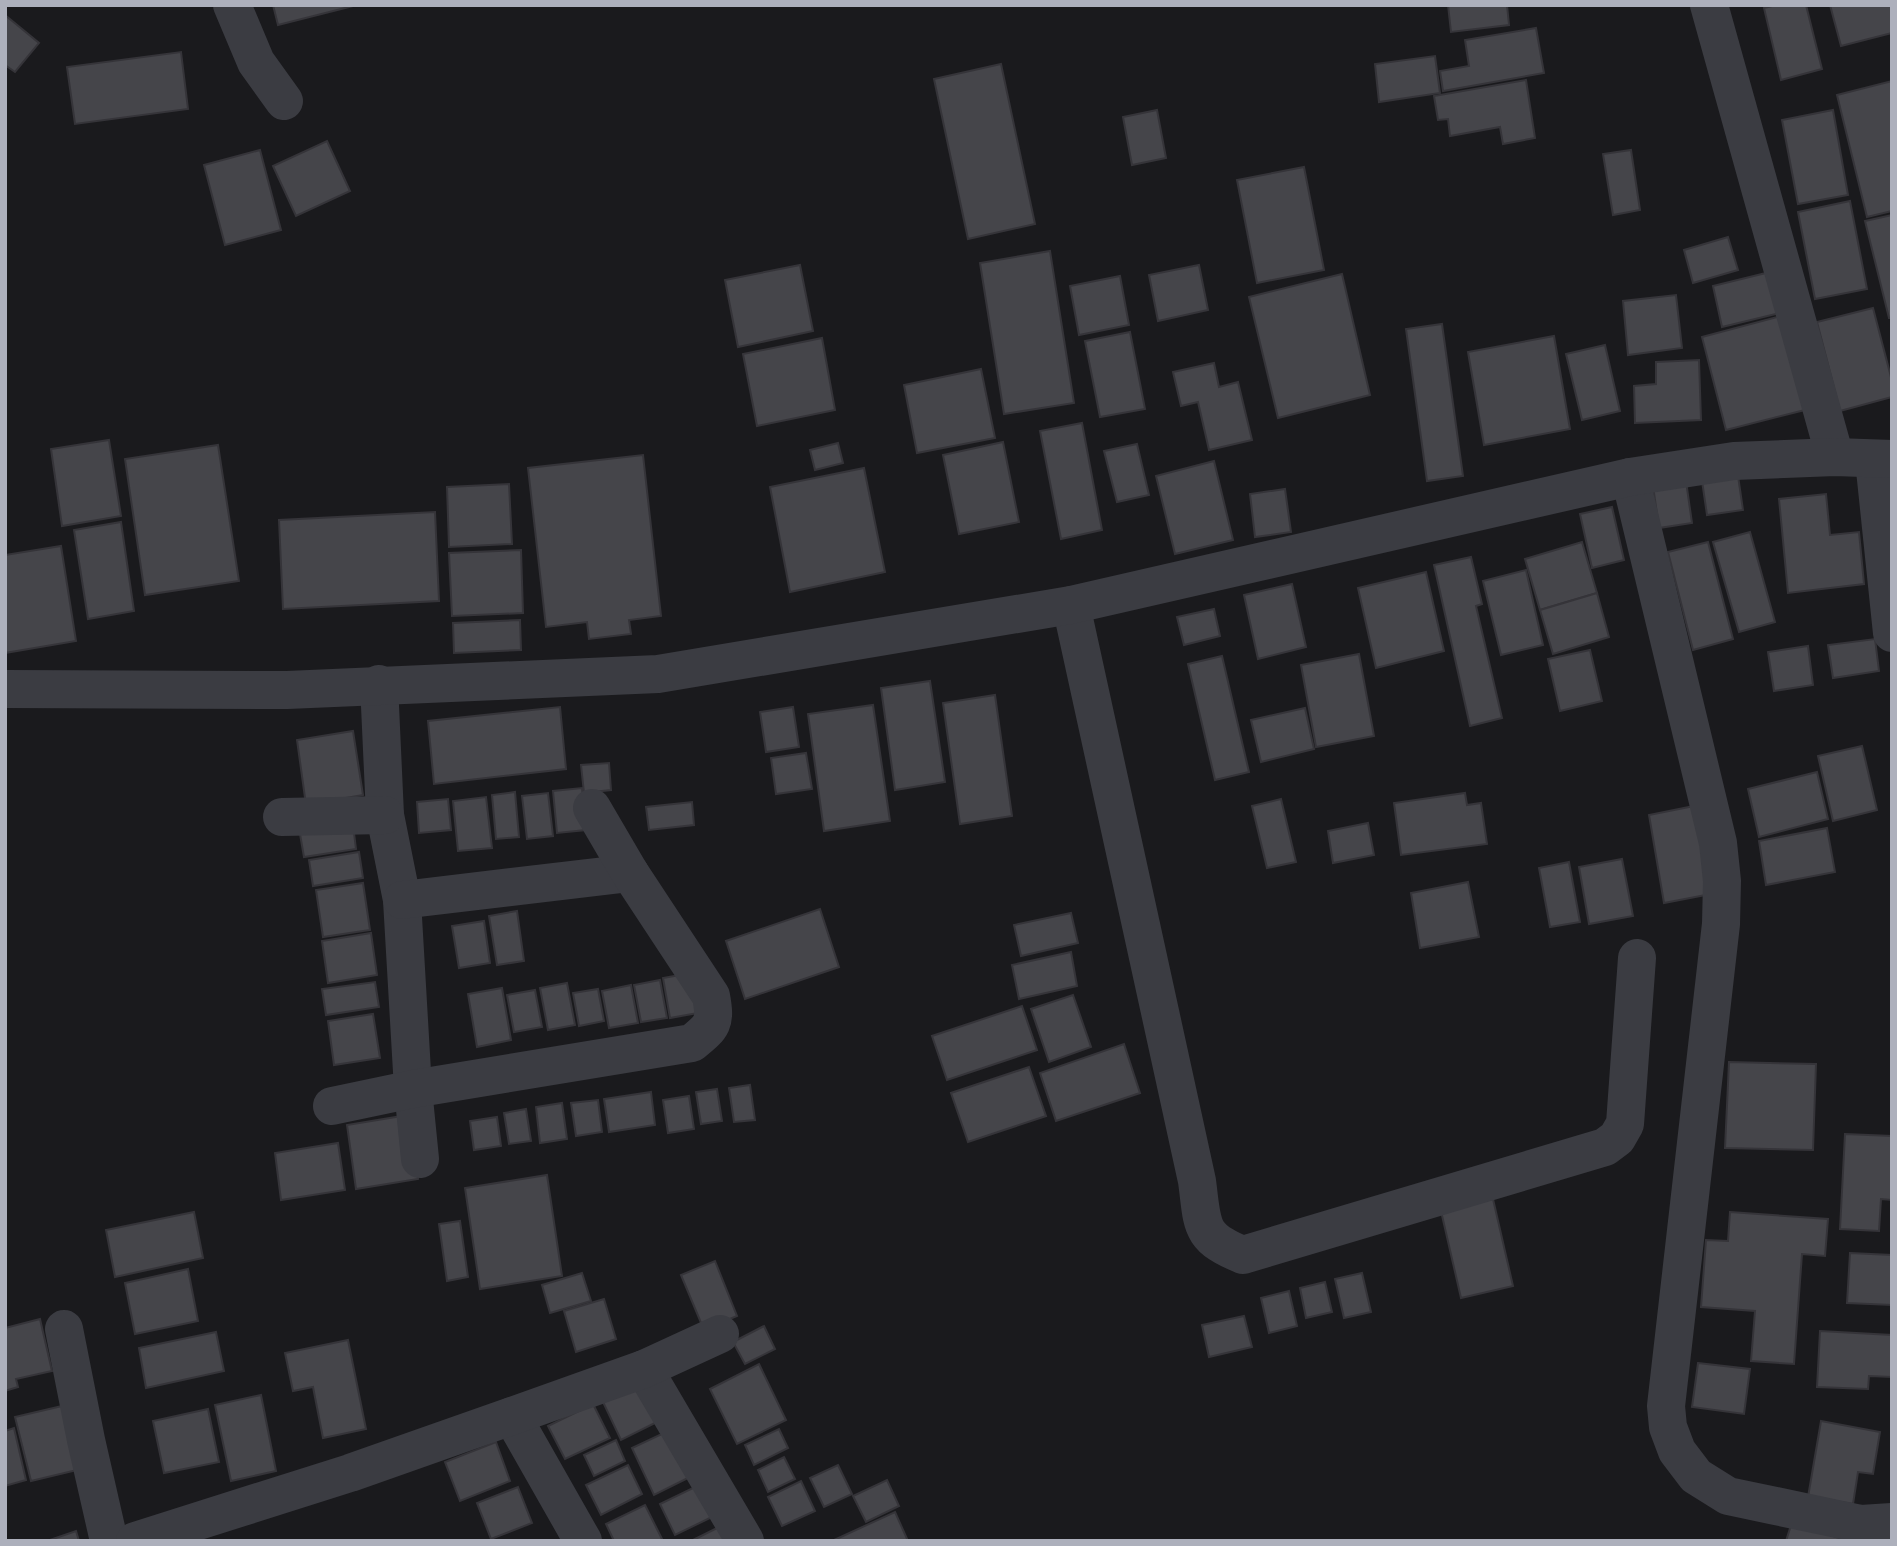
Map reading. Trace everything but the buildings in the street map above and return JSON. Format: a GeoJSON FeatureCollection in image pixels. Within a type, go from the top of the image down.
{"type":"FeatureCollection","features":[{"type":"Feature","properties":{"kind":"street"},"geometry":{"type":"LineString","coordinates":[[232,5],[256,62],[284,101]]}},
{"type":"Feature","properties":{"kind":"street"},"geometry":{"type":"LineString","coordinates":[[1709,5],[1835,457]]}},
{"type":"Feature","properties":{"kind":"street"},"geometry":{"type":"LineString","coordinates":[[5,689],[287,690],[658,674],[1072,606],[1630,477],[1734,461],[1835,457],[1883,460],[1892,633]]}},
{"type":"Feature","properties":{"kind":"street"},"geometry":{"type":"LineString","coordinates":[[1630,477],[1718,843],[1722,881],[1721,924],[1666,1406],[1668,1427],[1677,1451],[1696,1476],[1728,1496],[1861,1524],[1892,1522]]}},
{"type":"Feature","properties":{"kind":"street"},"geometry":{"type":"LineString","coordinates":[[1072,606],[1194,1168],[1203,1229],[1220,1246],[1243,1255],[1605,1147],[1617,1138],[1625,1124],[1637,958]]}},
{"type":"Feature","properties":{"kind":"street"},"geometry":{"type":"LineString","coordinates":[[379,684],[385,815],[401,900],[420,1159]]}},
{"type":"Feature","properties":{"kind":"street"},"geometry":{"type":"LineString","coordinates":[[332,1106],[413,1089],[692,1043],[709,1030],[715,1017],[710,996],[630,873],[592,808]]}},
{"type":"Feature","properties":{"kind":"street"},"geometry":{"type":"LineString","coordinates":[[282,817],[385,815]]}},
{"type":"Feature","properties":{"kind":"street"},"geometry":{"type":"LineString","coordinates":[[401,900],[630,873]]}},
{"type":"Feature","properties":{"kind":"street"},"geometry":{"type":"LineString","coordinates":[[64,1329],[109,1541]]}},
{"type":"Feature","properties":{"kind":"street"},"geometry":{"type":"LineString","coordinates":[[135,1541],[350,1473],[512,1416],[644,1368],[720,1334]]}},
{"type":"Feature","properties":{"kind":"street"},"geometry":{"type":"LineString","coordinates":[[644,1368],[745,1541]]}},
{"type":"Feature","properties":{"kind":"street"},"geometry":{"type":"LineString","coordinates":[[512,1416],[583,1541]]}}]}
